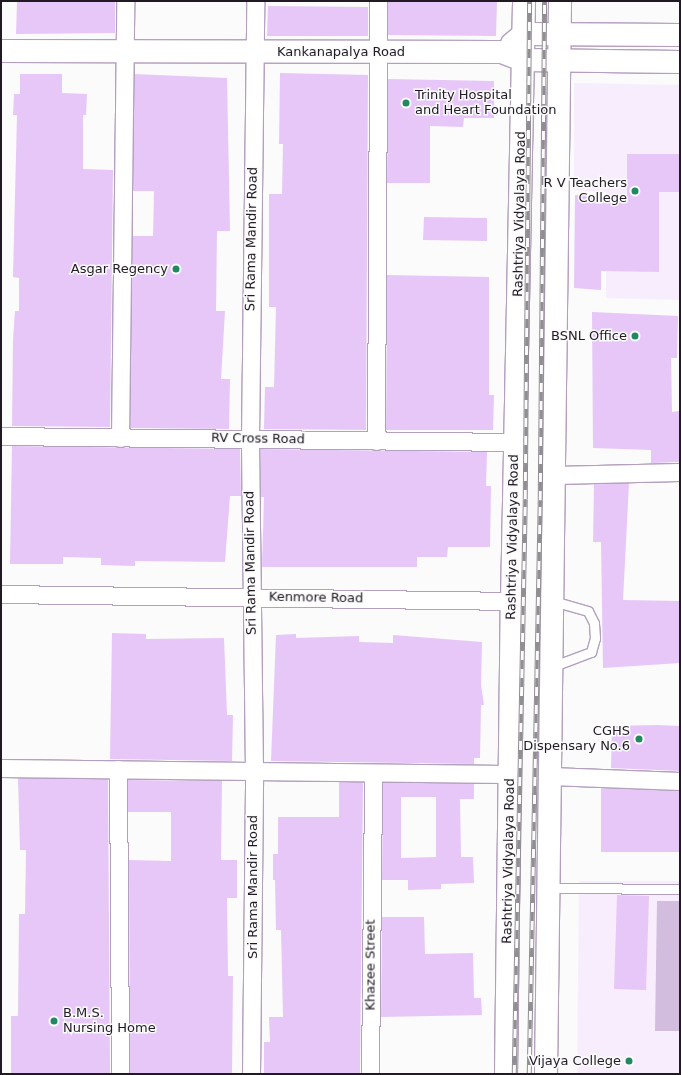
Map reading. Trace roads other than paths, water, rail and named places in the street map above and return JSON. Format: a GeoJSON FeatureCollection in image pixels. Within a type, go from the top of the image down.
{"type":"FeatureCollection","features":[{"type":"Feature","properties":{"kind":"main road","name":"Rashtriya Vidyalaya Road"},"geometry":{"type":"LineString","coordinates":[[506,1074],[512,601],[524,1]]}},
{"type":"Feature","properties":{"kind":"main road"},"geometry":{"type":"LineString","coordinates":[[546,1074],[560,1]]}},
{"type":"Feature","properties":{"kind":"main road"},"geometry":{"type":"LineString","coordinates":[[502,52],[524,34],[560,33],[680,35]]}},
{"type":"Feature","properties":{"kind":"main road","name":"Kankanapalya Road"},"geometry":{"type":"LineString","coordinates":[[1,52],[502,52],[523,60],[680,62]]}},
{"type":"Feature","properties":{"kind":"street"},"geometry":{"type":"LineString","coordinates":[[120,438],[125,1]]}},
{"type":"Feature","properties":{"kind":"street","name":"Sri Rama Mandir Road"},"geometry":{"type":"LineString","coordinates":[[251,1074],[254,771],[250,439],[255,1]]}},
{"type":"Feature","properties":{"kind":"street"},"geometry":{"type":"LineString","coordinates":[[376,440],[378,1]]}},
{"type":"Feature","properties":{"kind":"street","name":"RV Cross Road"},"geometry":{"type":"LineString","coordinates":[[1,436],[515,442]]}},
{"type":"Feature","properties":{"kind":"street"},"geometry":{"type":"LineString","coordinates":[[554,475],[680,472]]}},
{"type":"Feature","properties":{"kind":"street","name":"Kenmore Road"},"geometry":{"type":"LineString","coordinates":[[1,594],[512,601]]}},
{"type":"Feature","properties":{"kind":"street"},"geometry":{"type":"LineString","coordinates":[[1,768],[510,774]]}},
{"type":"Feature","properties":{"kind":"street"},"geometry":{"type":"LineString","coordinates":[[118,769],[120,1074]]}},
{"type":"Feature","properties":{"kind":"street","name":"Khazee Street"},"geometry":{"type":"LineString","coordinates":[[370,1074],[373,773]]}},
{"type":"Feature","properties":{"kind":"street"},"geometry":{"type":"LineString","coordinates":[[550,776],[680,781]]}},
{"type":"Feature","properties":{"kind":"lane"},"geometry":{"type":"LineString","coordinates":[[551,667],[591,652],[595,638],[594,623],[588,611],[552,601]]}},
{"type":"Feature","properties":{"kind":"lane"},"geometry":{"type":"LineString","coordinates":[[548,888],[680,889]]}},
{"type":"Feature","properties":{"kind":"railway"},"geometry":{"type":"LineString","coordinates":[[514,1074],[525,499],[529,1]]}},
{"type":"Feature","properties":{"kind":"railway"},"geometry":{"type":"LineString","coordinates":[[529,1074],[540,500],[544,1]]}},
{"type":"Feature","properties":{"kind":"place","name":"Trinity Hospital and Heart Foundation"},"geometry":{"type":"Point","coordinates":[406,103]}},
{"type":"Feature","properties":{"kind":"place","name":"R V Teachers College"},"geometry":{"type":"Point","coordinates":[635,191]}},
{"type":"Feature","properties":{"kind":"place","name":"Asgar Regency"},"geometry":{"type":"Point","coordinates":[176,269]}},
{"type":"Feature","properties":{"kind":"place","name":"BSNL Office"},"geometry":{"type":"Point","coordinates":[635,336]}},
{"type":"Feature","properties":{"kind":"place","name":"CGHS Dispensary No.6"},"geometry":{"type":"Point","coordinates":[639,739]}},
{"type":"Feature","properties":{"kind":"place","name":"B.M.S. Nursing Home"},"geometry":{"type":"Point","coordinates":[54,1021]}},
{"type":"Feature","properties":{"kind":"place","name":"Vijaya College"},"geometry":{"type":"Point","coordinates":[629,1061]}}]}
